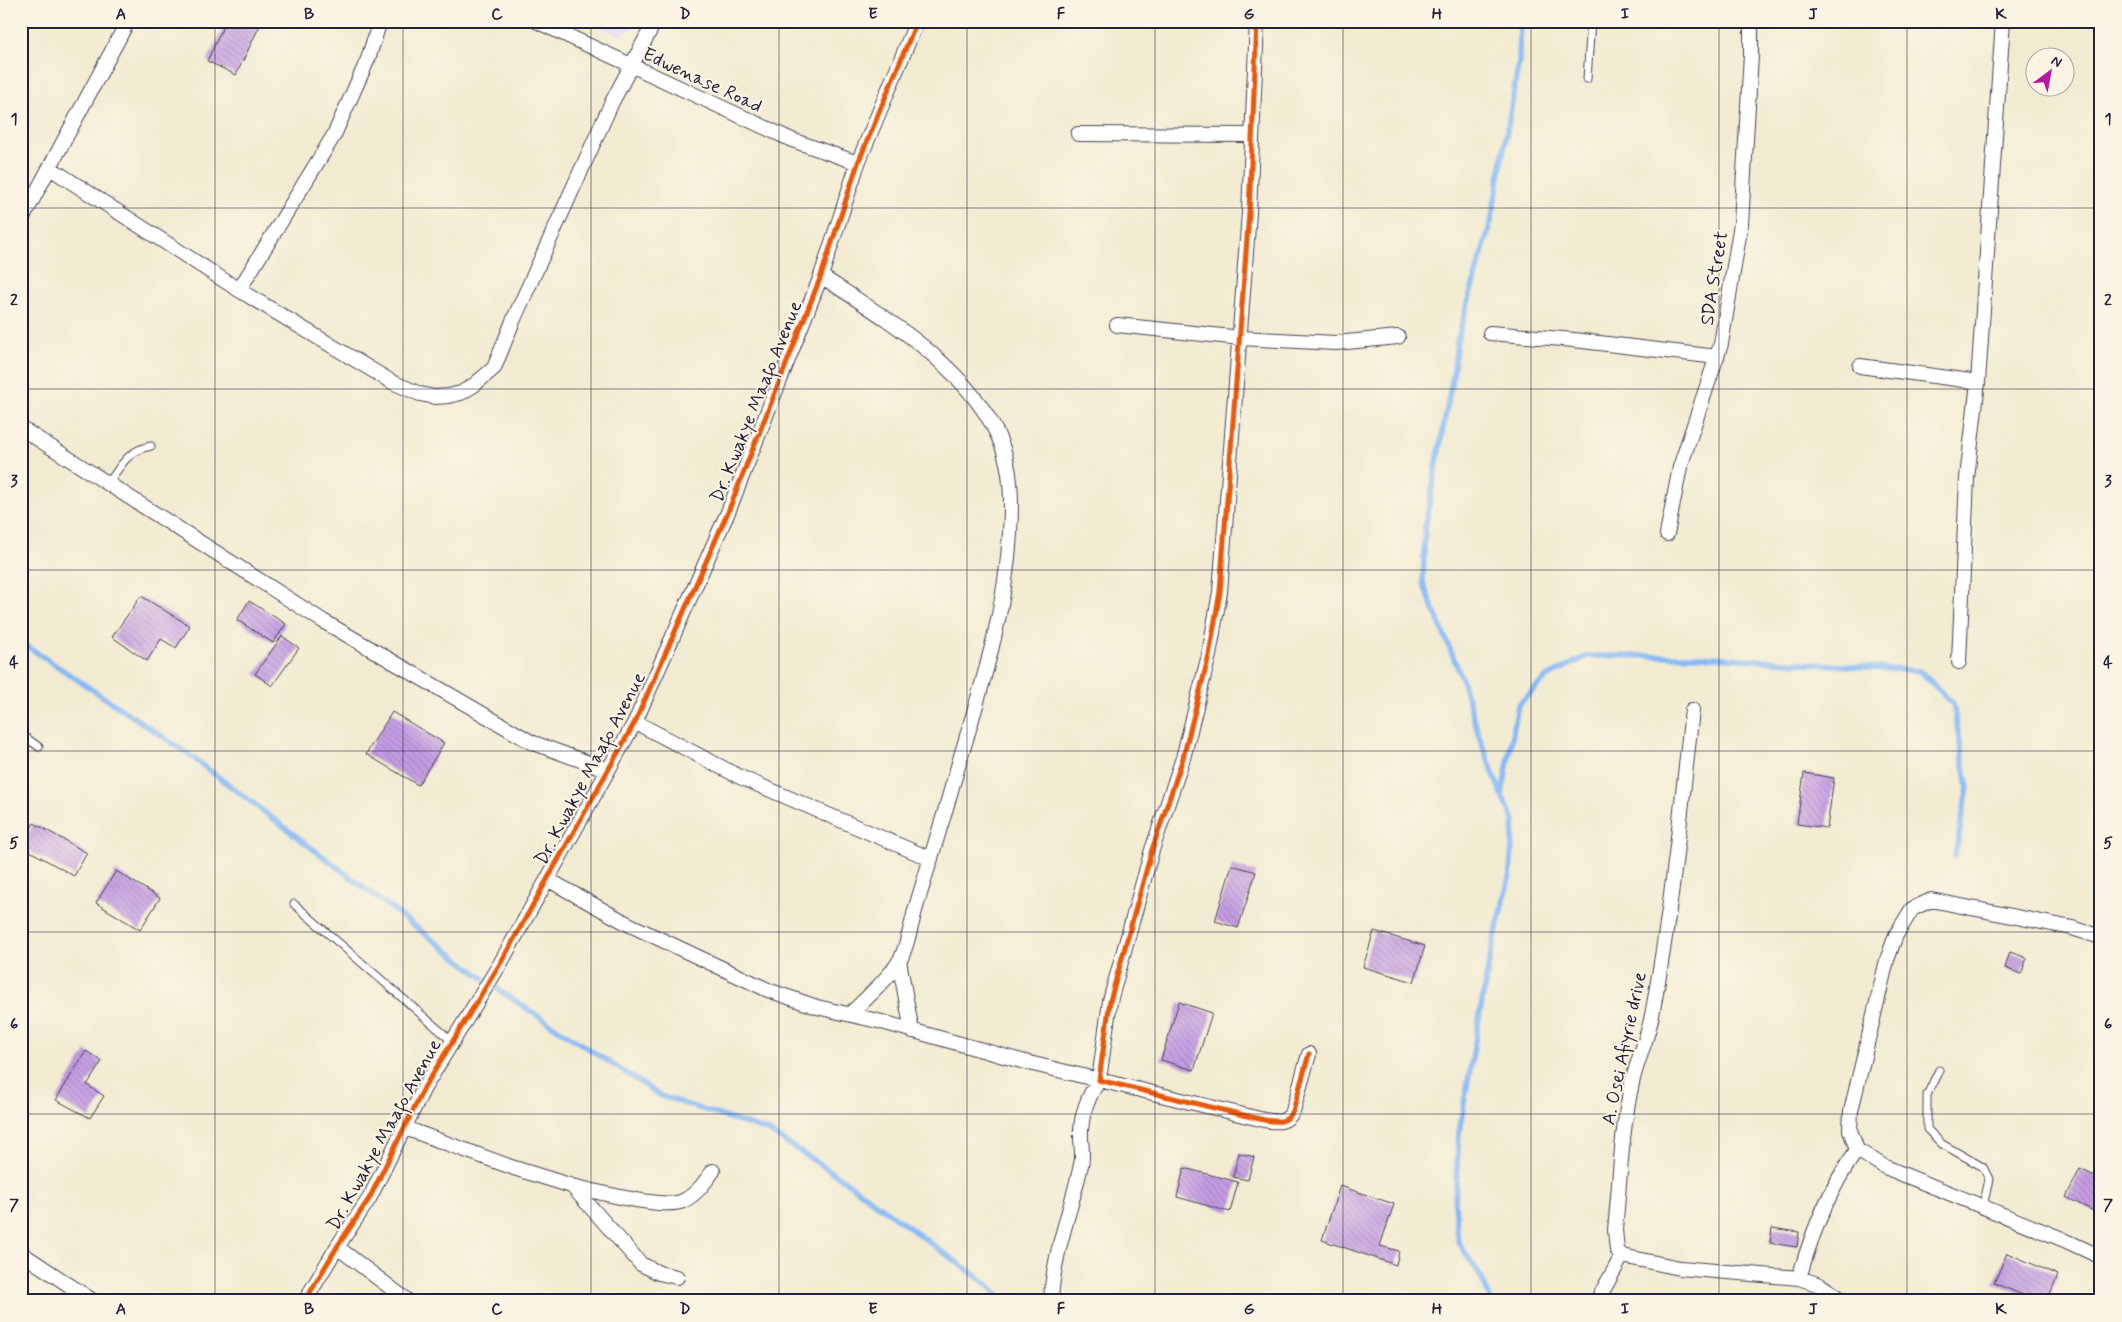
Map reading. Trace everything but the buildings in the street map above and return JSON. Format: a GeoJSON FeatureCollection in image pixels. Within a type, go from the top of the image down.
{"type":"FeatureCollection","features":[{"type":"Feature","properties":{"kind":"street"},"geometry":{"type":"LineString","coordinates":[[21,221],[128,21]]}},
{"type":"Feature","properties":{"kind":"street"},"geometry":{"type":"LineString","coordinates":[[239,290],[334,135],[368,59],[380,21]]}},
{"type":"Feature","properties":{"kind":"street","name":"Edwenase Road"},"geometry":{"type":"LineString","coordinates":[[536,21],[792,140],[858,163]]}},
{"type":"Feature","properties":{"kind":"street"},"geometry":{"type":"LineString","coordinates":[[50,168],[239,290],[392,382],[420,394],[435,397],[461,393],[485,378],[494,368],[555,227],[630,66],[655,21]]}},
{"type":"Feature","properties":{"kind":"street","name":"Dr. Kwakye Maafo Avenue"},"geometry":{"type":"LineString","coordinates":[[305,1301],[369,1199],[424,1088],[500,964],[635,722],[728,512],[821,276],[858,163],[917,21]]}},
{"type":"Feature","properties":{"kind":"street"},"geometry":{"type":"LineString","coordinates":[[1050,1301],[1054,1268],[1082,1162],[1081,1131],[1084,1113],[1087,1100],[1099,1080],[1107,1018],[1116,977],[1134,922],[1152,850],[1183,758],[1209,655],[1221,583],[1241,338],[1249,213],[1257,21]]}},
{"type":"Feature","properties":{"kind":"street","name":"SDA Street"},"geometry":{"type":"LineString","coordinates":[[1667,534],[1680,468],[1721,344],[1741,224],[1751,55],[1751,21]]}},
{"type":"Feature","properties":{"kind":"street"},"geometry":{"type":"LineString","coordinates":[[1958,662],[1967,478],[1978,382],[2003,21]]}},
{"type":"Feature","properties":{"kind":"street"},"geometry":{"type":"LineString","coordinates":[[1078,134],[1251,135]]}},
{"type":"Feature","properties":{"kind":"street"},"geometry":{"type":"LineString","coordinates":[[821,276],[902,331],[937,359],[978,401],[994,426],[1009,469],[1012,511],[1009,558],[1001,609],[991,653],[899,961],[850,1014]]}},
{"type":"Feature","properties":{"kind":"street"},"geometry":{"type":"LineString","coordinates":[[1117,325],[1241,338],[1336,343],[1398,337]]}},
{"type":"Feature","properties":{"kind":"street"},"geometry":{"type":"LineString","coordinates":[[1490,333],[1574,340],[1717,357]]}},
{"type":"Feature","properties":{"kind":"street"},"geometry":{"type":"LineString","coordinates":[[1860,366],[1978,382]]}},
{"type":"Feature","properties":{"kind":"street"},"geometry":{"type":"LineString","coordinates":[[21,428],[323,620],[531,742],[608,770]]}},
{"type":"Feature","properties":{"kind":"street","name":"A. Osei Afiyrie drive"},"geometry":{"type":"LineString","coordinates":[[1622,1256],[1617,1250],[1615,1230],[1627,1110],[1632,1082],[1648,1033],[1652,1014],[1671,889],[1692,710]]}},
{"type":"Feature","properties":{"kind":"street"},"geometry":{"type":"LineString","coordinates":[[635,722],[740,778],[931,859]]}},
{"type":"Feature","properties":{"kind":"street"},"geometry":{"type":"LineString","coordinates":[[547,880],[628,924],[768,990],[817,1007],[912,1030],[1025,1062],[1264,1120],[1284,1122],[1289,1118],[1293,1111],[1309,1054]]}},
{"type":"Feature","properties":{"kind":"street"},"geometry":{"type":"LineString","coordinates":[[2101,937],[2072,928],[1931,900],[1912,909],[1896,935],[1887,960],[1854,1101],[1850,1130],[1857,1150],[1885,1167],[2101,1257]]}},
{"type":"Feature","properties":{"kind":"street"},"geometry":{"type":"LineString","coordinates":[[899,961],[912,1030]]}},
{"type":"Feature","properties":{"kind":"street"},"geometry":{"type":"LineString","coordinates":[[405,1128],[514,1168],[572,1186],[645,1201],[674,1204],[682,1201],[703,1185],[713,1170]]}},
{"type":"Feature","properties":{"kind":"street"},"geometry":{"type":"LineString","coordinates":[[1799,1278],[1814,1230],[1832,1190],[1841,1172],[1857,1150]]}},
{"type":"Feature","properties":{"kind":"street"},"geometry":{"type":"LineString","coordinates":[[572,1186],[641,1264],[677,1277]]}},
{"type":"Feature","properties":{"kind":"street"},"geometry":{"type":"LineString","coordinates":[[337,1248],[408,1301]]}},
{"type":"Feature","properties":{"kind":"street"},"geometry":{"type":"LineString","coordinates":[[21,1253],[93,1301]]}},
{"type":"Feature","properties":{"kind":"street"},"geometry":{"type":"LineString","coordinates":[[1597,1301],[1622,1256],[1680,1268],[1799,1278],[1820,1285],[1838,1297],[1839,1301]]}},
{"type":"Feature","properties":{"kind":"lane"},"geometry":{"type":"LineString","coordinates":[[1587,79],[1591,21]]}},
{"type":"Feature","properties":{"kind":"lane"},"geometry":{"type":"LineString","coordinates":[[108,484],[131,454],[138,448],[151,446]]}},
{"type":"Feature","properties":{"kind":"lane"},"geometry":{"type":"LineString","coordinates":[[21,734],[39,747]]}},
{"type":"Feature","properties":{"kind":"lane"},"geometry":{"type":"LineString","coordinates":[[294,904],[452,1041]]}},
{"type":"Feature","properties":{"kind":"lane"},"geometry":{"type":"LineString","coordinates":[[1939,1070],[1927,1095],[1927,1129],[1942,1144],[1983,1167],[1989,1179],[1983,1207]]}},
{"type":"Feature","properties":{"kind":"shaded area"},"geometry":{"type":"Polygon","coordinates":[[[587,21],[641,21],[621,36],[587,21]]]}},
{"type":"Feature","properties":{"kind":"waterway"},"geometry":{"type":"LineString","coordinates":[[1491,1301],[1482,1279],[1458,1241],[1455,1203],[1459,1132],[1489,962],[1510,874],[1514,820],[1502,796],[1480,739],[1461,676],[1423,583],[1425,528],[1454,369],[1457,341],[1492,218],[1519,61],[1520,21]]}},
{"type":"Feature","properties":{"kind":"waterway"},"geometry":{"type":"LineString","coordinates":[[21,642],[184,751],[503,993],[661,1096],[768,1131],[838,1176],[983,1281],[1006,1301]]}},
{"type":"Feature","properties":{"kind":"waterway"},"geometry":{"type":"LineString","coordinates":[[1502,795],[1518,705],[1547,677],[1587,656],[1699,656],[1920,671],[1953,704],[1968,788],[1955,855]]}},
{"type":"Feature","properties":{"kind":"cycle path"},"geometry":{"type":"LineString","coordinates":[[305,1301],[337,1247],[369,1199],[424,1088],[500,964],[635,722],[728,512],[821,276],[858,163],[917,21]]}},
{"type":"Feature","properties":{"kind":"cycle path"},"geometry":{"type":"LineString","coordinates":[[1257,21],[1249,213],[1220,592],[1209,655],[1183,758],[1152,850],[1110,1001],[1099,1080],[1264,1120],[1281,1121],[1287,1118],[1293,1111],[1309,1054]]}}]}
